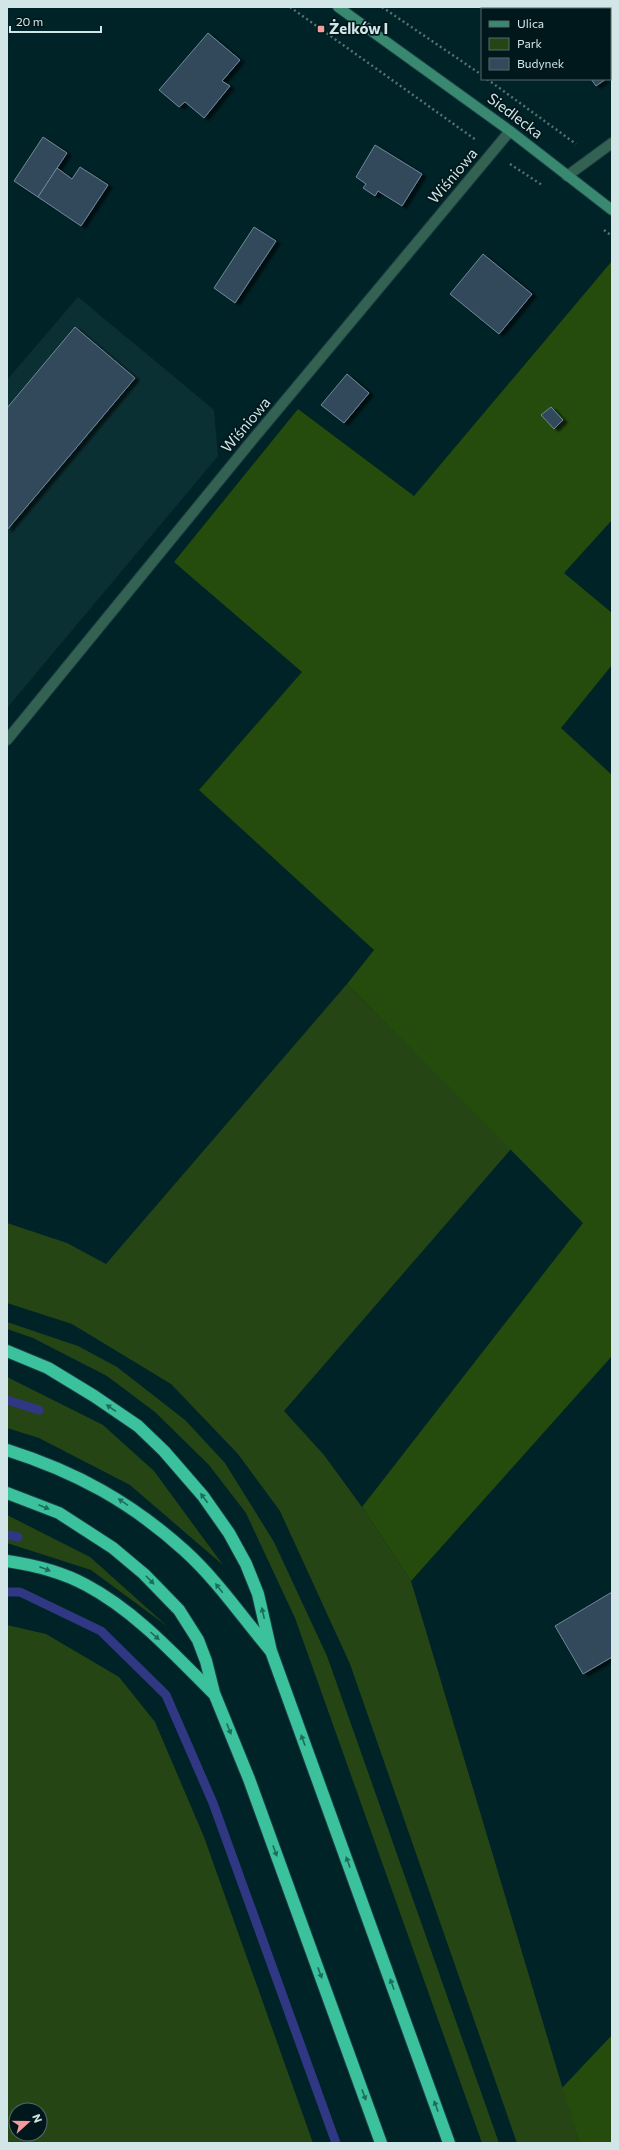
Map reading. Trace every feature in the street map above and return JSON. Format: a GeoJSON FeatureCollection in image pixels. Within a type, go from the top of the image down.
{"type":"FeatureCollection","features":[{"type":"Feature","properties":{"kind":"highway"},"geometry":{"type":"LineString","coordinates":[[7,1351],[48,1368],[94,1396],[138,1426],[164,1451],[203,1496],[229,1534],[246,1564],[258,1594],[271,1651],[449,2143]]}},
{"type":"Feature","properties":{"kind":"highway"},"geometry":{"type":"LineString","coordinates":[[7,1450],[47,1462],[84,1480],[121,1501],[149,1521],[186,1552],[271,1651]]}},
{"type":"Feature","properties":{"kind":"highway"},"geometry":{"type":"LineString","coordinates":[[7,1493],[59,1513],[113,1548],[144,1574],[178,1610],[198,1640],[206,1661],[214,1693],[249,1779],[381,2143]]}},
{"type":"Feature","properties":{"kind":"highway"},"geometry":{"type":"LineString","coordinates":[[7,1561],[36,1566],[85,1584],[124,1609],[214,1693]]}},
{"type":"Feature","properties":{"kind":"main road","name":"Siedlecka"},"geometry":{"type":"LineString","coordinates":[[338,7],[510,131],[612,210]]}},
{"type":"Feature","properties":{"kind":"street","name":"Wiśniowa"},"geometry":{"type":"LineString","coordinates":[[7,740],[249,444],[510,131]]}},
{"type":"Feature","properties":{"kind":"street"},"geometry":{"type":"LineString","coordinates":[[567,176],[612,143]]}},
{"type":"Feature","properties":{"kind":"path"},"geometry":{"type":"LineString","coordinates":[[290,7],[363,57],[492,152]]}},
{"type":"Feature","properties":{"kind":"path"},"geometry":{"type":"LineString","coordinates":[[382,7],[481,74]]}},
{"type":"Feature","properties":{"kind":"path"},"geometry":{"type":"LineString","coordinates":[[489,80],[594,156]]}},
{"type":"Feature","properties":{"kind":"shaded area"},"geometry":{"type":"Polygon","coordinates":[[[78,297],[214,410],[218,456],[7,708],[7,380],[78,297]]]}},
{"type":"Feature","properties":{"kind":"green space"},"geometry":{"type":"Polygon","coordinates":[[[612,261],[612,520],[564,573],[612,613],[612,665],[561,728],[612,775],[612,1356],[411,1581],[362,1507],[583,1223],[347,984],[374,950],[199,790],[302,672],[174,562],[298,409],[414,496],[612,261]]]}},
{"type":"Feature","properties":{"kind":"green space"},"geometry":{"type":"Polygon","coordinates":[[[347,984],[511,1149],[284,1411],[324,1455],[362,1507],[411,1581],[579,2143],[517,2143],[350,1664],[280,1511],[238,1454],[171,1384],[72,1324],[7,1303],[7,1223],[67,1243],[106,1264],[347,984]]]}},
{"type":"Feature","properties":{"kind":"green space"},"geometry":{"type":"Polygon","coordinates":[[[7,1322],[78,1346],[117,1367],[185,1420],[225,1463],[274,1542],[327,1656],[499,2143],[482,2143],[295,1618],[246,1513],[209,1465],[155,1412],[107,1376],[33,1338],[7,1329],[7,1322]]]}},
{"type":"Feature","properties":{"kind":"green space"},"geometry":{"type":"Polygon","coordinates":[[[7,1377],[103,1425],[154,1471],[223,1565],[130,1485],[39,1438],[7,1428],[7,1377]]]}},
{"type":"Feature","properties":{"kind":"green space"},"geometry":{"type":"Polygon","coordinates":[[[7,1515],[90,1557],[167,1626],[91,1570],[7,1543],[7,1515]]]}},
{"type":"Feature","properties":{"kind":"green space"},"geometry":{"type":"Polygon","coordinates":[[[7,1625],[46,1634],[119,1677],[155,1722],[204,1837],[313,2143],[7,2143],[7,1625]]]}},
{"type":"Feature","properties":{"kind":"green space"},"geometry":{"type":"Polygon","coordinates":[[[612,2035],[612,2143],[579,2143],[562,2088],[612,2035]]]}},
{"type":"Feature","properties":{"kind":"building"},"geometry":{"type":"Polygon","coordinates":[[[611,24],[612,25],[611,76],[611,24]]]}},
{"type":"Feature","properties":{"kind":"building"},"geometry":{"type":"Polygon","coordinates":[[[208,33],[240,60],[222,81],[230,86],[204,118],[185,102],[179,107],[159,90],[208,33]]]}},
{"type":"Feature","properties":{"kind":"building"},"geometry":{"type":"Polygon","coordinates":[[[592,80],[605,80],[596,86],[592,80]]]}},
{"type":"Feature","properties":{"kind":"building"},"geometry":{"type":"Polygon","coordinates":[[[43,137],[67,153],[38,197],[14,181],[43,137]]]}},
{"type":"Feature","properties":{"kind":"building"},"geometry":{"type":"Polygon","coordinates":[[[375,145],[422,174],[402,206],[378,191],[375,196],[363,188],[366,184],[356,177],[375,145]]]}},
{"type":"Feature","properties":{"kind":"building"},"geometry":{"type":"Polygon","coordinates":[[[80,167],[108,185],[81,226],[38,197],[57,168],[72,179],[80,167]]]}},
{"type":"Feature","properties":{"kind":"building"},"geometry":{"type":"Polygon","coordinates":[[[254,227],[276,241],[235,303],[214,288],[254,227]]]}},
{"type":"Feature","properties":{"kind":"building"},"geometry":{"type":"Polygon","coordinates":[[[483,254],[532,294],[499,334],[450,294],[483,254]]]}},
{"type":"Feature","properties":{"kind":"building"},"geometry":{"type":"Polygon","coordinates":[[[75,327],[135,378],[7,530],[7,408],[75,327]]]}},
{"type":"Feature","properties":{"kind":"building"},"geometry":{"type":"Polygon","coordinates":[[[347,374],[369,393],[344,423],[321,405],[347,374]]]}},
{"type":"Feature","properties":{"kind":"building"},"geometry":{"type":"Polygon","coordinates":[[[551,407],[563,420],[554,429],[541,415],[551,407]]]}},
{"type":"Feature","properties":{"kind":"building"},"geometry":{"type":"Polygon","coordinates":[[[612,1592],[612,1657],[583,1674],[555,1626],[612,1592]]]}},
{"type":"Feature","properties":{"kind":"waterway"},"geometry":{"type":"LineString","coordinates":[[7,1400],[39,1410]]}},
{"type":"Feature","properties":{"kind":"waterway"},"geometry":{"type":"LineString","coordinates":[[7,1535],[18,1537]]}},
{"type":"Feature","properties":{"kind":"waterway"},"geometry":{"type":"LineString","coordinates":[[7,1592],[20,1592],[101,1631],[166,1695],[213,1803],[336,2143]]}},
{"type":"Feature","properties":{"kind":"place","name":"Żelków I"},"geometry":{"type":"Point","coordinates":[321,29]}}]}
